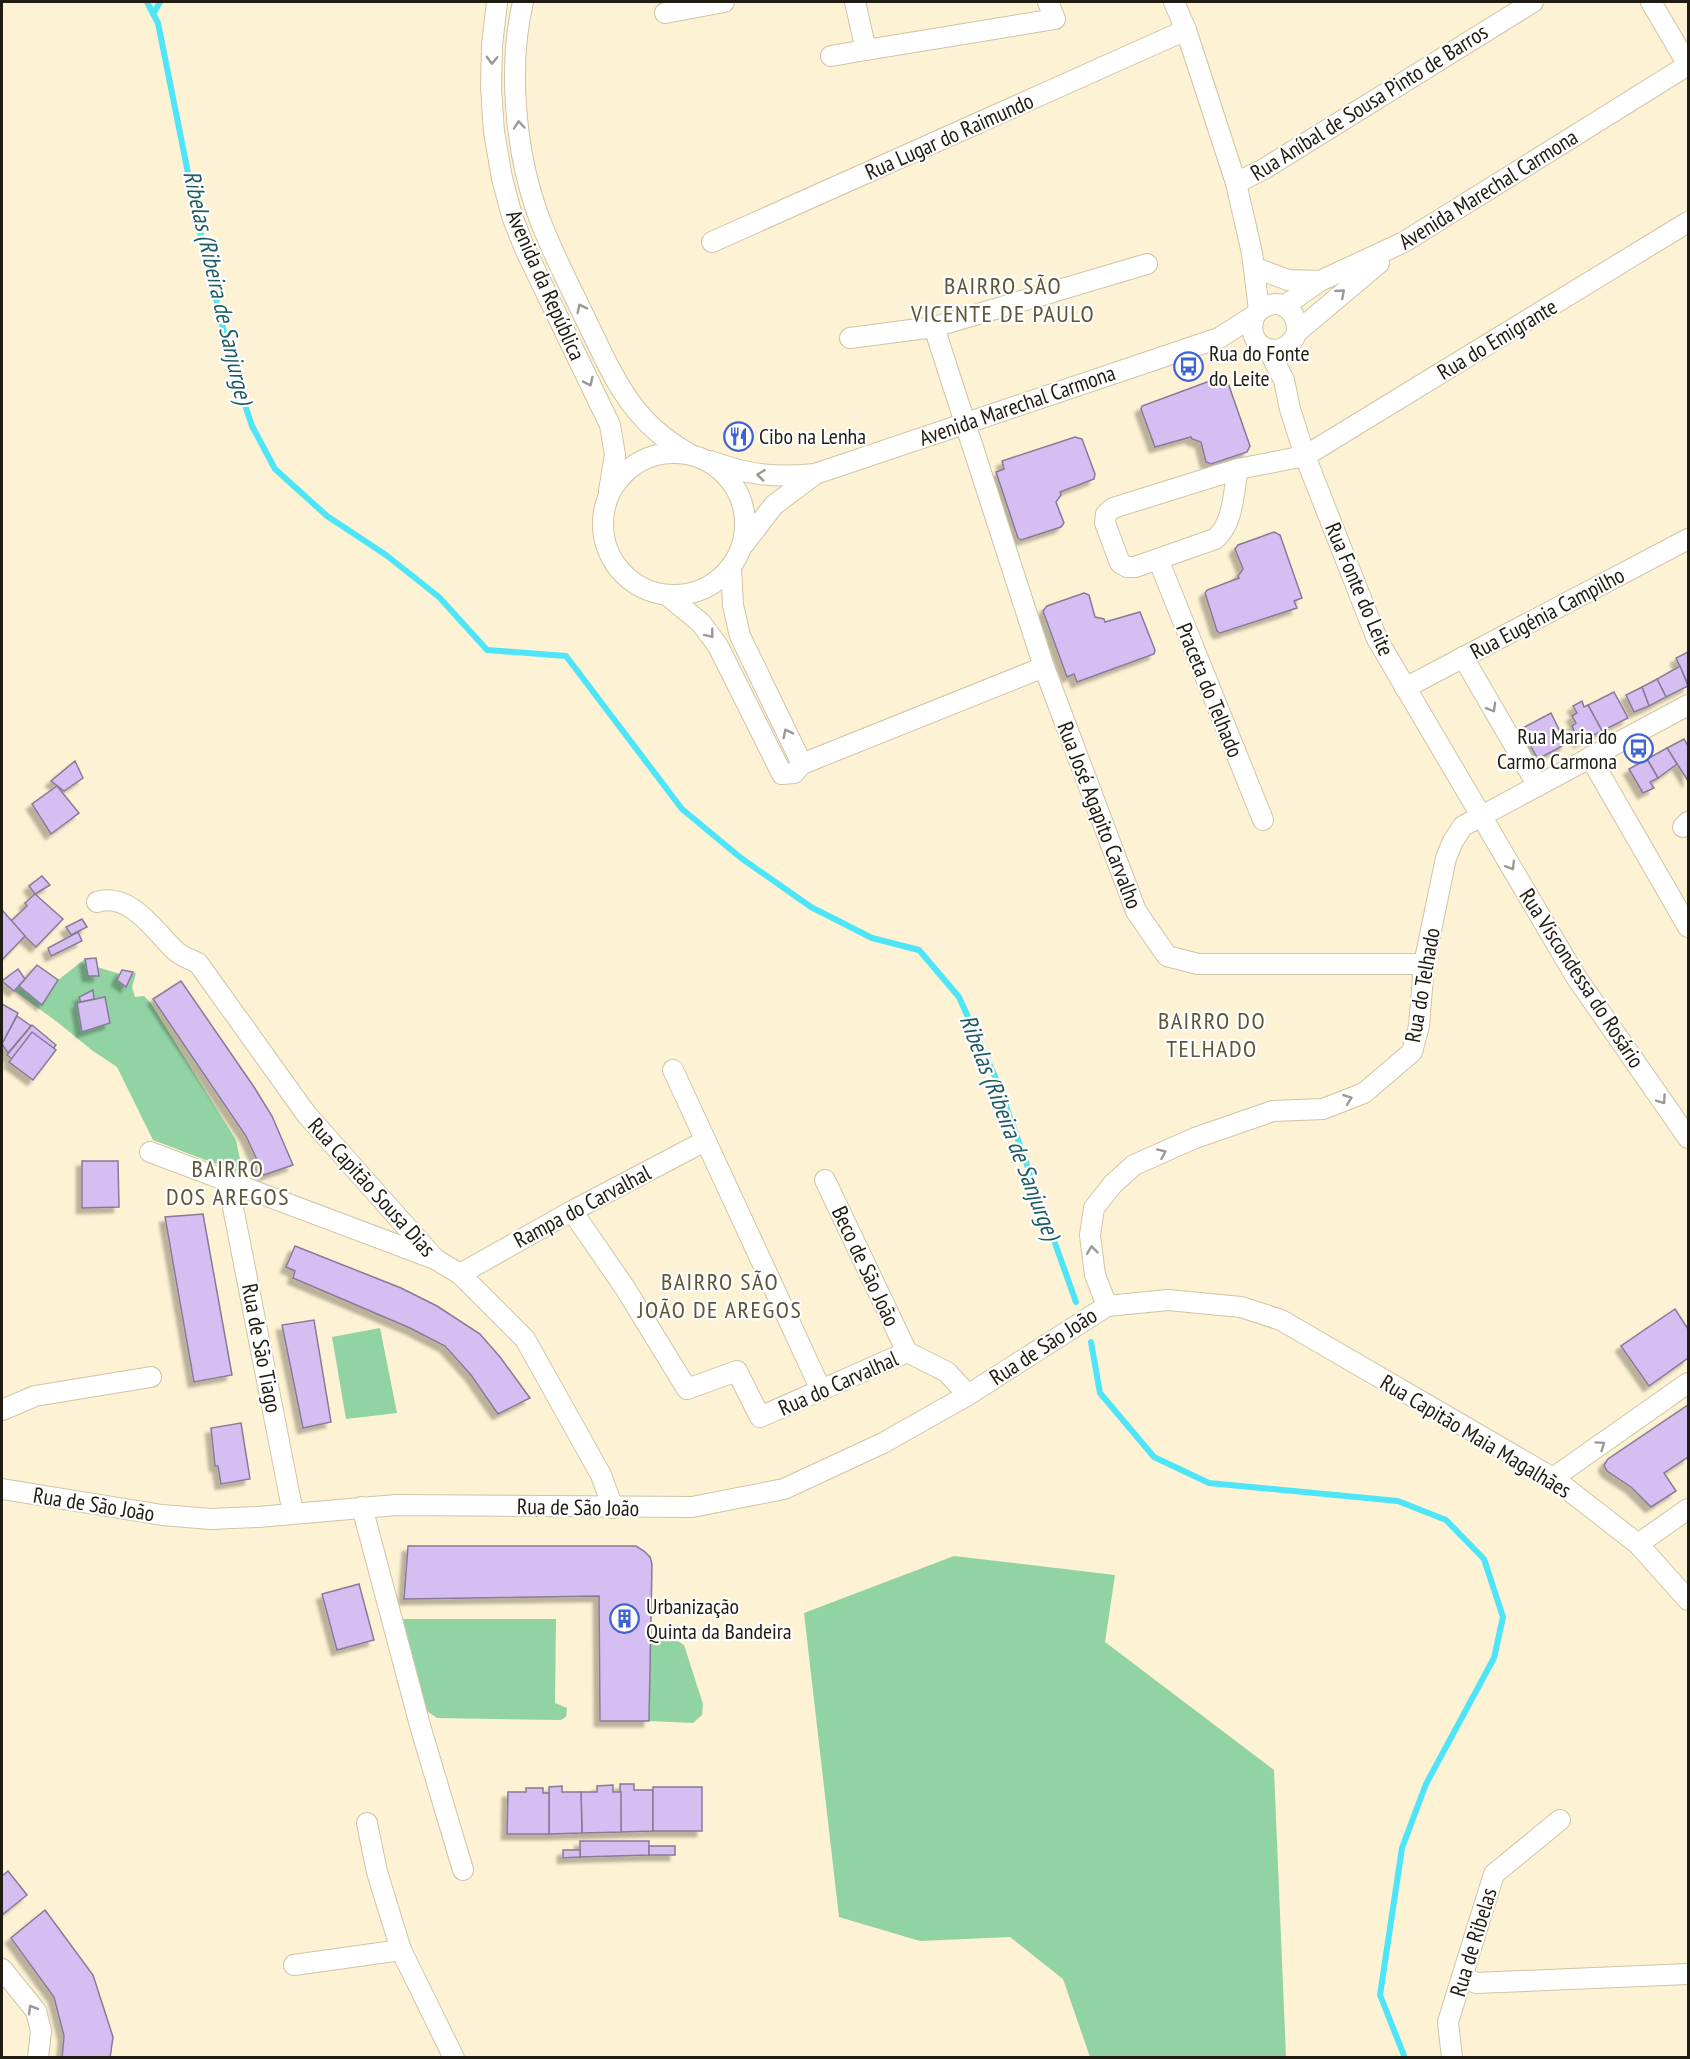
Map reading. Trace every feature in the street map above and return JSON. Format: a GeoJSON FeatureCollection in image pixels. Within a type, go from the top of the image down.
{"type":"FeatureCollection","features":[{"type":"Feature","properties":{"kind":"street","name":"Avenida da República"},"geometry":{"type":"LineString","coordinates":[[497,2],[492,45],[491,88],[494,132],[502,178],[512,216],[525,249],[610,425],[615,455],[609,491]]}},
{"type":"Feature","properties":{"kind":"street","name":"Avenida da República"},"geometry":{"type":"LineString","coordinates":[[523,2],[517,49],[516,92],[519,133],[536,208],[548,240],[606,361],[636,411],[659,435],[688,453]]}},
{"type":"Feature","properties":{"kind":"street"},"geometry":{"type":"LineString","coordinates":[[665,13],[724,2]]}},
{"type":"Feature","properties":{"kind":"street"},"geometry":{"type":"LineString","coordinates":[[855,2],[866,50]]}},
{"type":"Feature","properties":{"kind":"street"},"geometry":{"type":"LineString","coordinates":[[831,56],[1055,19],[1048,2]]}},
{"type":"Feature","properties":{"kind":"street"},"geometry":{"type":"LineString","coordinates":[[1173,2],[1186,30],[1236,183],[1269,309]]}},
{"type":"Feature","properties":{"kind":"street","name":"Rua Aníbal de Sousa Pinto de Barros"},"geometry":{"type":"LineString","coordinates":[[1236,183],[1264,169],[1533,2]]}},
{"type":"Feature","properties":{"kind":"street"},"geometry":{"type":"LineString","coordinates":[[1651,2],[1688,65]]}},
{"type":"Feature","properties":{"kind":"street","name":"Rua Lugar do Raimundo"},"geometry":{"type":"LineString","coordinates":[[712,242],[1186,30]]}},
{"type":"Feature","properties":{"kind":"street","name":"Avenida Marechal Carmona"},"geometry":{"type":"LineString","coordinates":[[710,461],[736,471],[765,476],[815,474],[1218,338],[1320,281],[1404,243],[1688,65]]}},
{"type":"Feature","properties":{"kind":"street","name":"Rua do Emigrante"},"geometry":{"type":"LineString","coordinates":[[1305,456],[1689,222]]}},
{"type":"Feature","properties":{"kind":"street"},"geometry":{"type":"LineString","coordinates":[[1218,338],[1283,348],[1353,283],[1404,243]]}},
{"type":"Feature","properties":{"kind":"street"},"geometry":{"type":"LineString","coordinates":[[1257,262],[1288,280],[1320,281]]}},
{"type":"Feature","properties":{"kind":"street"},"geometry":{"type":"LineString","coordinates":[[850,338],[934,327],[1147,264]]}},
{"type":"Feature","properties":{"kind":"street"},"geometry":{"type":"LineString","coordinates":[[1269,309],[1295,317],[1294,338],[1284,380]]}},
{"type":"Feature","properties":{"kind":"street"},"geometry":{"type":"LineString","coordinates":[[1269,309],[1252,329],[1284,380]]}},
{"type":"Feature","properties":{"kind":"street","name":"Rua José Agapito Carvalho"},"geometry":{"type":"LineString","coordinates":[[934,327],[1044,667],[1136,910],[1167,957],[1198,964],[1424,964]]}},
{"type":"Feature","properties":{"kind":"street","name":"Rua Fonte do Leite"},"geometry":{"type":"LineString","coordinates":[[1284,380],[1305,456],[1377,639],[1481,816]]}},
{"type":"Feature","properties":{"kind":"street"},"geometry":{"type":"LineString","coordinates":[[667,596],[690,594],[713,584],[731,568],[742,546],[746,522],[741,498],[728,477],[710,461],[688,453],[664,452],[642,459],[623,472],[609,491],[602,513],[603,537],[610,559],[625,577],[644,589],[667,596],[701,623],[718,646],[782,774],[794,773],[802,764],[1044,667]]}},
{"type":"Feature","properties":{"kind":"street"},"geometry":{"type":"LineString","coordinates":[[1238,469],[1228,522],[1223,532],[1215,539],[1135,567],[1127,567],[1120,563],[1105,523],[1106,514],[1113,508],[1238,469],[1305,456]]}},
{"type":"Feature","properties":{"kind":"street","name":"Avenida Marechal Carmona"},"geometry":{"type":"LineString","coordinates":[[742,546],[774,505],[815,474]]}},
{"type":"Feature","properties":{"kind":"street","name":"Rua Eugénia Campilho"},"geometry":{"type":"LineString","coordinates":[[1405,688],[1689,539]]}},
{"type":"Feature","properties":{"kind":"street","name":"Praceta do Telhado"},"geometry":{"type":"LineString","coordinates":[[1158,559],[1263,820]]}},
{"type":"Feature","properties":{"kind":"street"},"geometry":{"type":"LineString","coordinates":[[731,568],[733,606],[740,636],[802,764]]}},
{"type":"Feature","properties":{"kind":"street"},"geometry":{"type":"LineString","coordinates":[[1463,657],[1538,786]]}},
{"type":"Feature","properties":{"kind":"street","name":"Rua do Telhado"},"geometry":{"type":"LineString","coordinates":[[1107,1306],[1095,1275],[1090,1235],[1094,1208],[1113,1184],[1134,1165],[1195,1138],[1273,1111],[1323,1109],[1365,1093],[1413,1052],[1419,1026],[1424,964],[1446,858],[1463,826],[1689,705]]}},
{"type":"Feature","properties":{"kind":"street"},"geometry":{"type":"LineString","coordinates":[[1590,757],[1689,927]]}},
{"type":"Feature","properties":{"kind":"street","name":"Rua Viscondessa do Rosário"},"geometry":{"type":"LineString","coordinates":[[1481,816],[1576,977],[1689,1137]]}},
{"type":"Feature","properties":{"kind":"street","name":"Rua Capitão Sousa Dias"},"geometry":{"type":"LineString","coordinates":[[97,902],[105,900],[119,902],[146,918],[178,953],[198,963],[308,1115],[435,1259],[460,1274],[525,1339],[601,1475],[613,1508]]}},
{"type":"Feature","properties":{"kind":"street"},"geometry":{"type":"LineString","coordinates":[[673,1070],[821,1390]]}},
{"type":"Feature","properties":{"kind":"street","name":"Rampa do Carvalhal"},"geometry":{"type":"LineString","coordinates":[[460,1274],[572,1211],[705,1141]]}},
{"type":"Feature","properties":{"kind":"street"},"geometry":{"type":"LineString","coordinates":[[150,1152],[435,1259]]}},
{"type":"Feature","properties":{"kind":"street","name":"Beco de São João"},"geometry":{"type":"LineString","coordinates":[[825,1180],[907,1352]]}},
{"type":"Feature","properties":{"kind":"street","name":"Rua de São Tiago"},"geometry":{"type":"LineString","coordinates":[[228,1182],[293,1514]]}},
{"type":"Feature","properties":{"kind":"street","name":"Rua do Carvalhal"},"geometry":{"type":"LineString","coordinates":[[572,1211],[625,1288],[687,1389],[737,1371],[760,1417],[907,1352],[947,1372],[968,1395]]}},
{"type":"Feature","properties":{"kind":"street","name":"Rua Capitão Maia Magalhães"},"geometry":{"type":"LineString","coordinates":[[1107,1306],[1168,1300],[1240,1307],[1281,1320],[1553,1478],[1638,1544],[1689,1600]]}},
{"type":"Feature","properties":{"kind":"street","name":"Rua de São João"},"geometry":{"type":"LineString","coordinates":[[2,1489],[162,1515],[211,1519],[408,1505],[692,1507],[784,1489],[883,1443],[968,1395],[1107,1306]]}},
{"type":"Feature","properties":{"kind":"street"},"geometry":{"type":"LineString","coordinates":[[2,1410],[35,1396],[151,1377]]}},
{"type":"Feature","properties":{"kind":"street"},"geometry":{"type":"LineString","coordinates":[[1553,1478],[1689,1383]]}},
{"type":"Feature","properties":{"kind":"street"},"geometry":{"type":"LineString","coordinates":[[362,1507],[421,1729],[463,1870]]}},
{"type":"Feature","properties":{"kind":"street"},"geometry":{"type":"LineString","coordinates":[[1638,1544],[1689,1509]]}},
{"type":"Feature","properties":{"kind":"street","name":"Rua de Ribelas"},"geometry":{"type":"LineString","coordinates":[[1452,2058],[1448,2022],[1494,1874],[1560,1820]]}},
{"type":"Feature","properties":{"kind":"street"},"geometry":{"type":"LineString","coordinates":[[367,1823],[377,1872],[401,1950],[454,2058]]}},
{"type":"Feature","properties":{"kind":"street"},"geometry":{"type":"LineString","coordinates":[[294,1965],[401,1950]]}},
{"type":"Feature","properties":{"kind":"street"},"geometry":{"type":"LineString","coordinates":[[2,1969],[36,2012],[41,2031],[38,2058]]}},
{"type":"Feature","properties":{"kind":"street"},"geometry":{"type":"LineString","coordinates":[[1464,1972],[1468,1979],[1476,1983],[1689,1974]]}},
{"type":"Feature","properties":{"kind":"green space"},"geometry":{"type":"Polygon","coordinates":[[[85,959],[97,967],[120,974],[122,970],[136,973],[132,987],[135,997],[144,996],[150,1002],[236,1140],[241,1164],[237,1172],[153,1140],[117,1067],[2,982],[18,969],[25,979],[37,965],[58,980],[85,959]]]}},
{"type":"Feature","properties":{"kind":"green space"},"geometry":{"type":"Polygon","coordinates":[[[380,1328],[397,1413],[346,1419],[332,1337],[380,1328]]]}},
{"type":"Feature","properties":{"kind":"green space"},"geometry":{"type":"Polygon","coordinates":[[[954,1556],[1115,1575],[1105,1642],[1274,1770],[1286,2057],[1090,2057],[1063,1979],[1010,1937],[920,1941],[839,1917],[804,1613],[954,1556]]]}},
{"type":"Feature","properties":{"kind":"green space"},"geometry":{"type":"Polygon","coordinates":[[[403,1619],[556,1619],[555,1703],[567,1708],[566,1717],[561,1720],[437,1718],[427,1711],[403,1619]]]}},
{"type":"Feature","properties":{"kind":"green space"},"geometry":{"type":"Polygon","coordinates":[[[651,1639],[674,1639],[684,1645],[703,1704],[702,1715],[693,1723],[649,1721],[651,1639]]]}},
{"type":"Feature","properties":{"kind":"building"},"geometry":{"type":"Polygon","coordinates":[[[1218,378],[1221,385],[1228,383],[1250,446],[1247,452],[1211,464],[1206,462],[1201,442],[1191,437],[1155,447],[1141,409],[1142,406],[1218,378]]]}},
{"type":"Feature","properties":{"kind":"building"},"geometry":{"type":"Polygon","coordinates":[[[1075,437],[1082,439],[1095,474],[1094,479],[1060,492],[1061,495],[1056,502],[1064,523],[1061,527],[1021,540],[1018,538],[996,472],[1004,469],[1002,461],[1075,437]]]}},
{"type":"Feature","properties":{"kind":"building"},"geometry":{"type":"Polygon","coordinates":[[[1274,532],[1280,535],[1302,598],[1294,601],[1297,608],[1220,633],[1217,631],[1205,593],[1207,590],[1239,578],[1243,569],[1235,549],[1238,545],[1274,532]]]}},
{"type":"Feature","properties":{"kind":"building"},"geometry":{"type":"Polygon","coordinates":[[[1084,593],[1089,595],[1095,617],[1104,619],[1105,622],[1140,612],[1155,650],[1154,654],[1077,682],[1074,674],[1067,677],[1043,611],[1047,606],[1084,593]]]}},
{"type":"Feature","properties":{"kind":"building"},"geometry":{"type":"Polygon","coordinates":[[[1688,652],[1688,684],[1676,658],[1688,652]]]}},
{"type":"Feature","properties":{"kind":"building"},"geometry":{"type":"Polygon","coordinates":[[[1680,666],[1688,686],[1666,697],[1657,679],[1680,666]]]}},
{"type":"Feature","properties":{"kind":"building"},"geometry":{"type":"Polygon","coordinates":[[[1657,679],[1666,697],[1649,706],[1642,687],[1657,679]]]}},
{"type":"Feature","properties":{"kind":"building"},"geometry":{"type":"Polygon","coordinates":[[[1642,687],[1649,706],[1634,712],[1626,695],[1642,687]]]}},
{"type":"Feature","properties":{"kind":"building"},"geometry":{"type":"Polygon","coordinates":[[[1614,692],[1628,718],[1602,731],[1588,705],[1614,692]]]}},
{"type":"Feature","properties":{"kind":"building"},"geometry":{"type":"Polygon","coordinates":[[[1582,701],[1584,707],[1588,705],[1602,731],[1579,742],[1572,726],[1576,723],[1572,716],[1577,713],[1573,706],[1582,701]]]}},
{"type":"Feature","properties":{"kind":"building"},"geometry":{"type":"Polygon","coordinates":[[[1551,713],[1566,744],[1538,759],[1521,729],[1551,713]]]}},
{"type":"Feature","properties":{"kind":"building"},"geometry":{"type":"Polygon","coordinates":[[[1684,739],[1688,746],[1688,781],[1667,748],[1684,739]]]}},
{"type":"Feature","properties":{"kind":"building"},"geometry":{"type":"Polygon","coordinates":[[[1667,748],[1677,764],[1658,778],[1647,759],[1667,748]]]}},
{"type":"Feature","properties":{"kind":"building"},"geometry":{"type":"Polygon","coordinates":[[[1647,759],[1658,778],[1650,782],[1654,788],[1643,793],[1629,769],[1647,759]]]}},
{"type":"Feature","properties":{"kind":"building"},"geometry":{"type":"Polygon","coordinates":[[[75,761],[83,778],[64,791],[51,781],[75,761]]]}},
{"type":"Feature","properties":{"kind":"building"},"geometry":{"type":"Polygon","coordinates":[[[57,786],[79,813],[51,834],[32,804],[57,786]]]}},
{"type":"Feature","properties":{"kind":"building"},"geometry":{"type":"Polygon","coordinates":[[[42,876],[50,885],[35,894],[29,886],[42,876]]]}},
{"type":"Feature","properties":{"kind":"building"},"geometry":{"type":"Polygon","coordinates":[[[35,894],[63,919],[36,947],[10,922],[27,906],[25,903],[35,894]]]}},
{"type":"Feature","properties":{"kind":"building"},"geometry":{"type":"Polygon","coordinates":[[[2,912],[25,936],[2,960],[2,912]]]}},
{"type":"Feature","properties":{"kind":"building"},"geometry":{"type":"Polygon","coordinates":[[[82,919],[87,927],[71,935],[66,927],[82,919]]]}},
{"type":"Feature","properties":{"kind":"building"},"geometry":{"type":"Polygon","coordinates":[[[78,932],[82,941],[51,956],[48,948],[78,932]]]}},
{"type":"Feature","properties":{"kind":"building"},"geometry":{"type":"Polygon","coordinates":[[[96,958],[99,976],[88,976],[85,959],[96,958]]]}},
{"type":"Feature","properties":{"kind":"building"},"geometry":{"type":"Polygon","coordinates":[[[37,965],[58,980],[42,1005],[19,986],[37,965]]]}},
{"type":"Feature","properties":{"kind":"building"},"geometry":{"type":"Polygon","coordinates":[[[18,969],[25,979],[14,991],[2,981],[18,969]]]}},
{"type":"Feature","properties":{"kind":"building"},"geometry":{"type":"Polygon","coordinates":[[[122,970],[133,972],[126,987],[117,980],[122,970]]]}},
{"type":"Feature","properties":{"kind":"building"},"geometry":{"type":"Polygon","coordinates":[[[181,981],[272,1116],[293,1165],[264,1175],[246,1136],[153,999],[181,981]]]}},
{"type":"Feature","properties":{"kind":"building"},"geometry":{"type":"Polygon","coordinates":[[[93,990],[94,999],[81,1002],[79,997],[93,990]]]}},
{"type":"Feature","properties":{"kind":"building"},"geometry":{"type":"Polygon","coordinates":[[[105,997],[110,1023],[82,1032],[77,1003],[105,997]]]}},
{"type":"Feature","properties":{"kind":"building"},"geometry":{"type":"Polygon","coordinates":[[[2,1004],[18,1013],[2,1044],[2,1004]]]}},
{"type":"Feature","properties":{"kind":"building"},"geometry":{"type":"Polygon","coordinates":[[[17,1016],[31,1026],[8,1053],[2,1044],[17,1016]]]}},
{"type":"Feature","properties":{"kind":"building"},"geometry":{"type":"Polygon","coordinates":[[[32,1025],[56,1045],[33,1075],[7,1055],[32,1025]]]}},
{"type":"Feature","properties":{"kind":"building"},"geometry":{"type":"Polygon","coordinates":[[[32,1032],[56,1050],[33,1080],[9,1062],[32,1032]]]}},
{"type":"Feature","properties":{"kind":"building"},"geometry":{"type":"Polygon","coordinates":[[[82,1161],[118,1161],[119,1207],[82,1208],[82,1161]]]}},
{"type":"Feature","properties":{"kind":"building"},"geometry":{"type":"Polygon","coordinates":[[[203,1214],[232,1375],[194,1382],[165,1217],[203,1214]]]}},
{"type":"Feature","properties":{"kind":"building"},"geometry":{"type":"Polygon","coordinates":[[[295,1246],[401,1288],[437,1306],[480,1334],[530,1398],[498,1414],[471,1375],[445,1346],[410,1328],[293,1278],[295,1271],[286,1267],[295,1246]]]}},
{"type":"Feature","properties":{"kind":"building"},"geometry":{"type":"Polygon","coordinates":[[[1675,1309],[1688,1329],[1688,1358],[1649,1386],[1621,1346],[1675,1309]]]}},
{"type":"Feature","properties":{"kind":"building"},"geometry":{"type":"Polygon","coordinates":[[[314,1320],[331,1422],[303,1428],[282,1325],[314,1320]]]}},
{"type":"Feature","properties":{"kind":"building"},"geometry":{"type":"Polygon","coordinates":[[[1688,1405],[1688,1457],[1664,1473],[1676,1491],[1651,1507],[1631,1487],[1607,1471],[1604,1465],[1608,1459],[1688,1405]]]}},
{"type":"Feature","properties":{"kind":"building"},"geometry":{"type":"Polygon","coordinates":[[[241,1423],[250,1479],[221,1484],[218,1466],[215,1466],[211,1428],[241,1423]]]}},
{"type":"Feature","properties":{"kind":"building","name":"Urbanização Quinta da Bandeira"},"geometry":{"type":"Polygon","coordinates":[[[408,1546],[636,1546],[644,1551],[650,1557],[652,1564],[649,1721],[600,1721],[599,1596],[404,1599],[408,1546]]]}},
{"type":"Feature","properties":{"kind":"building"},"geometry":{"type":"Polygon","coordinates":[[[359,1584],[374,1640],[337,1650],[322,1594],[359,1584]]]}},
{"type":"Feature","properties":{"kind":"building"},"geometry":{"type":"Polygon","coordinates":[[[620,1784],[634,1784],[634,1790],[653,1790],[653,1831],[621,1832],[620,1784]]]}},
{"type":"Feature","properties":{"kind":"building"},"geometry":{"type":"Polygon","coordinates":[[[613,1785],[613,1792],[621,1792],[621,1832],[582,1833],[581,1792],[597,1792],[597,1786],[613,1785]]]}},
{"type":"Feature","properties":{"kind":"building"},"geometry":{"type":"Polygon","coordinates":[[[562,1786],[562,1792],[581,1792],[582,1833],[549,1834],[549,1787],[562,1786]]]}},
{"type":"Feature","properties":{"kind":"building"},"geometry":{"type":"Polygon","coordinates":[[[653,1787],[702,1787],[702,1831],[653,1831],[653,1787]]]}},
{"type":"Feature","properties":{"kind":"building"},"geometry":{"type":"Polygon","coordinates":[[[526,1788],[543,1788],[543,1793],[549,1793],[549,1834],[507,1834],[508,1792],[526,1792],[526,1788]]]}},
{"type":"Feature","properties":{"kind":"building"},"geometry":{"type":"Polygon","coordinates":[[[580,1841],[649,1841],[649,1855],[580,1857],[580,1841]]]}},
{"type":"Feature","properties":{"kind":"building"},"geometry":{"type":"Polygon","coordinates":[[[649,1846],[675,1846],[675,1855],[649,1855],[649,1846]]]}},
{"type":"Feature","properties":{"kind":"building"},"geometry":{"type":"Polygon","coordinates":[[[563,1850],[580,1850],[580,1857],[563,1858],[563,1850]]]}},
{"type":"Feature","properties":{"kind":"building"},"geometry":{"type":"Polygon","coordinates":[[[8,1871],[27,1895],[2,1915],[2,1876],[8,1871]]]}},
{"type":"Feature","properties":{"kind":"building"},"geometry":{"type":"Polygon","coordinates":[[[45,1910],[93,1975],[113,2037],[110,2058],[62,2058],[64,2036],[54,1997],[11,1938],[45,1910]]]}},
{"type":"Feature","properties":{"kind":"waterway","name":"Ribelas (Ribeira de Sanjurge)"},"geometry":{"type":"LineString","coordinates":[[147,2],[158,23],[198,223],[232,366],[252,426],[275,469],[327,516],[386,555],[439,597],[487,650],[566,656],[682,809],[741,858],[811,907],[872,938],[919,950],[959,997],[997,1081],[1076,1302]]}},
{"type":"Feature","properties":{"kind":"waterway"},"geometry":{"type":"LineString","coordinates":[[153,14],[160,2]]}},
{"type":"Feature","properties":{"kind":"waterway","name":"Ribelas (Ribeira de Sanjurge)"},"geometry":{"type":"LineString","coordinates":[[1091,1342],[1100,1393],[1154,1457],[1209,1483],[1398,1501],[1446,1520],[1484,1559],[1503,1617],[1494,1658],[1426,1784],[1402,1848],[1380,1995],[1405,2058]]}},
{"type":"Feature","properties":{"kind":"place","name":"Rua do Fonte do Leite"},"geometry":{"type":"Point","coordinates":[1188,366]}},
{"type":"Feature","properties":{"kind":"place","name":"Cibo na Lenha"},"geometry":{"type":"Point","coordinates":[738,436]}},
{"type":"Feature","properties":{"kind":"place","name":"Rua Maria do Carmo Carmona"},"geometry":{"type":"Point","coordinates":[1638,749]}},
{"type":"Feature","properties":{"kind":"place","name":"Urbanização Quinta da Bandeira"},"geometry":{"type":"Point","coordinates":[625,1619]}},
{"type":"Feature","properties":{"kind":"district","name":"BAIRRO SÃO VICENTE DE PAULO"},"geometry":{"type":"Point","coordinates":[1003,299]}},
{"type":"Feature","properties":{"kind":"district","name":"BAIRRO DO TELHADO"},"geometry":{"type":"Point","coordinates":[1212,1034]}},
{"type":"Feature","properties":{"kind":"district","name":"BAIRRO DOS AREGOS"},"geometry":{"type":"Point","coordinates":[228,1182]}},
{"type":"Feature","properties":{"kind":"district","name":"BAIRRO SÃO JOÃO DE AREGOS"},"geometry":{"type":"Point","coordinates":[720,1295]}}]}
